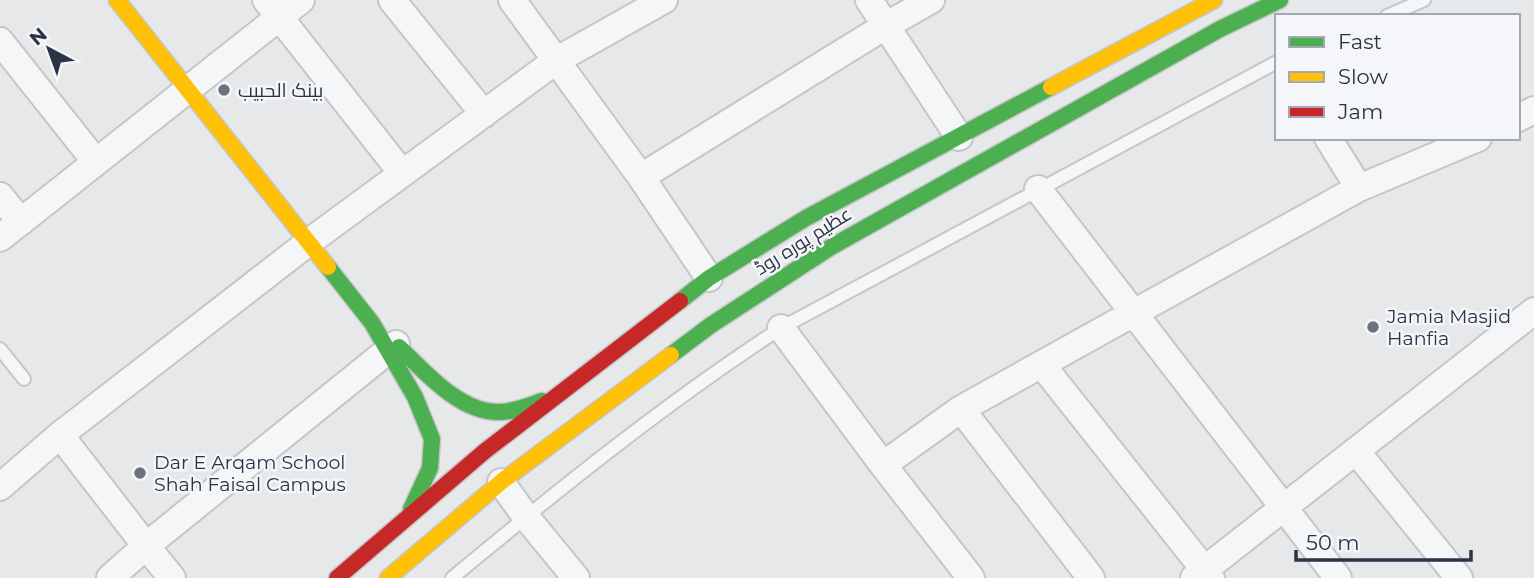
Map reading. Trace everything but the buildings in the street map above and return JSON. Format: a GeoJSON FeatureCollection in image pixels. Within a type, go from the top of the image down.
{"type":"FeatureCollection","features":[{"type":"Feature","properties":{"kind":"main road"},"geometry":{"type":"LineString","coordinates":[[117,0],[392,347],[472,406],[494,412],[524,407],[552,398]]}},
{"type":"Feature","properties":{"kind":"main road","name":"عظیم پورہ روڈ"},"geometry":{"type":"LineString","coordinates":[[388,578],[500,482],[711,325],[831,247],[1220,29],[1280,0]]}},
{"type":"Feature","properties":{"kind":"main road","name":"عظیم پورہ روڈ"},"geometry":{"type":"LineString","coordinates":[[337,578],[552,398],[709,278],[806,218],[1204,2]]}},
{"type":"Feature","properties":{"kind":"main road"},"geometry":{"type":"LineString","coordinates":[[392,347],[432,439],[430,468],[408,516]]}},
{"type":"Feature","properties":{"kind":"street"},"geometry":{"type":"LineString","coordinates":[[0,238],[188,89],[273,8],[301,0]]}},
{"type":"Feature","properties":{"kind":"street"},"geometry":{"type":"LineString","coordinates":[[392,0],[484,114]]}},
{"type":"Feature","properties":{"kind":"street"},"geometry":{"type":"LineString","coordinates":[[512,0],[641,177],[709,278]]}},
{"type":"Feature","properties":{"kind":"street"},"geometry":{"type":"LineString","coordinates":[[869,0],[959,137]]}},
{"type":"Feature","properties":{"kind":"street"},"geometry":{"type":"LineString","coordinates":[[641,177],[887,24],[931,0]]}},
{"type":"Feature","properties":{"kind":"street"},"geometry":{"type":"LineString","coordinates":[[0,487],[60,435],[309,242],[557,60],[646,4]]}},
{"type":"Feature","properties":{"kind":"street"},"geometry":{"type":"LineString","coordinates":[[273,8],[402,173]]}},
{"type":"Feature","properties":{"kind":"street"},"geometry":{"type":"LineString","coordinates":[[0,41],[96,162]]}},
{"type":"Feature","properties":{"kind":"street"},"geometry":{"type":"LineString","coordinates":[[1329,140],[1359,188]]}},
{"type":"Feature","properties":{"kind":"street"},"geometry":{"type":"LineString","coordinates":[[883,465],[961,409],[1359,188],[1473,140]]}},
{"type":"Feature","properties":{"kind":"street"},"geometry":{"type":"LineString","coordinates":[[1038,189],[1338,578]]}},
{"type":"Feature","properties":{"kind":"street"},"geometry":{"type":"LineString","coordinates":[[0,196],[21,222]]}},
{"type":"Feature","properties":{"kind":"street"},"geometry":{"type":"LineString","coordinates":[[1042,365],[1203,575],[1534,312]]}},
{"type":"Feature","properties":{"kind":"street"},"geometry":{"type":"LineString","coordinates":[[781,328],[971,578]]}},
{"type":"Feature","properties":{"kind":"street"},"geometry":{"type":"LineString","coordinates":[[110,578],[392,347]]}},
{"type":"Feature","properties":{"kind":"street"},"geometry":{"type":"LineString","coordinates":[[961,409],[1091,578]]}},
{"type":"Feature","properties":{"kind":"street"},"geometry":{"type":"LineString","coordinates":[[60,435],[172,578]]}},
{"type":"Feature","properties":{"kind":"street"},"geometry":{"type":"LineString","coordinates":[[1356,451],[1459,578]]}},
{"type":"Feature","properties":{"kind":"street"},"geometry":{"type":"LineString","coordinates":[[500,482],[576,578]]}},
{"type":"Feature","properties":{"kind":"lane"},"geometry":{"type":"LineString","coordinates":[[1392,14],[1424,0]]}},
{"type":"Feature","properties":{"kind":"lane"},"geometry":{"type":"LineString","coordinates":[[452,578],[526,517],[711,374],[781,328],[1275,63]]}},
{"type":"Feature","properties":{"kind":"lane"},"geometry":{"type":"LineString","coordinates":[[0,349],[24,379]]}},
{"type":"Feature","properties":{"kind":"traffic: fast"},"geometry":{"type":"LineString","coordinates":[[671,355],[711,325],[831,247],[1220,29],[1280,0]]}},
{"type":"Feature","properties":{"kind":"traffic: fast"},"geometry":{"type":"LineString","coordinates":[[680,301],[709,278],[806,218],[1051,87]]}},
{"type":"Feature","properties":{"kind":"traffic: fast"},"geometry":{"type":"LineString","coordinates":[[328,267],[372,323],[415,397],[432,439],[430,468],[411,509]]}},
{"type":"Feature","properties":{"kind":"traffic: fast"},"geometry":{"type":"LineString","coordinates":[[399,347],[444,389],[471,406],[485,411],[505,412],[542,401]]}},
{"type":"Feature","properties":{"kind":"traffic: slow"},"geometry":{"type":"LineString","coordinates":[[117,0],[328,267]]}},
{"type":"Feature","properties":{"kind":"traffic: slow"},"geometry":{"type":"LineString","coordinates":[[1051,87],[1214,0]]}},
{"type":"Feature","properties":{"kind":"traffic: slow"},"geometry":{"type":"LineString","coordinates":[[388,578],[501,482],[671,355]]}},
{"type":"Feature","properties":{"kind":"traffic: jam"},"geometry":{"type":"LineString","coordinates":[[337,578],[485,451],[680,301]]}},
{"type":"Feature","properties":{"kind":"place","name":"بينک الحبيب"},"geometry":{"type":"Point","coordinates":[224,90]}},
{"type":"Feature","properties":{"kind":"place","name":"Jamia Masjid Hanfia"},"geometry":{"type":"Point","coordinates":[1373,327]}},
{"type":"Feature","properties":{"kind":"place","name":"Dar E Arqam School Shah Faisal Campus"},"geometry":{"type":"Point","coordinates":[140,473]}}]}
